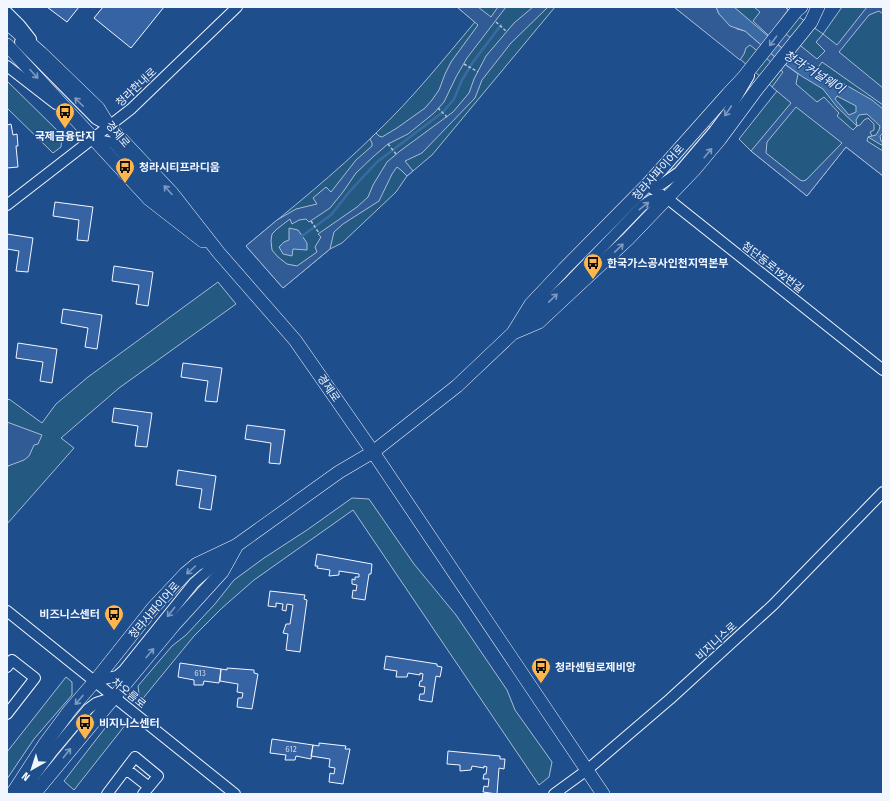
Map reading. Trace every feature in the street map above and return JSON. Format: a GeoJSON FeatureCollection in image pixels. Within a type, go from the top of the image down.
{"type":"FeatureCollection","features":[{"type":"Feature","properties":{"kind":"main road"},"geometry":{"type":"LineString","coordinates":[[514,333],[539,322],[601,266],[668,199],[720,139],[757,89],[811,22],[818,7]]}},
{"type":"Feature","properties":{"kind":"main road","name":"청라사파이어로"},"geometry":{"type":"LineString","coordinates":[[12,794],[44,745],[70,710],[96,681],[153,608],[186,574],[197,564],[237,545],[339,472],[373,452],[457,386],[514,333],[531,304],[648,185],[666,163],[755,65],[799,9]]}},
{"type":"Feature","properties":{"kind":"main road","name":"경제로"},"geometry":{"type":"LineString","coordinates":[[7,23],[41,53],[98,108],[110,126],[172,194],[219,253],[296,340],[603,794]]}},
{"type":"Feature","properties":{"kind":"main road","name":"경제로"},"geometry":{"type":"LineString","coordinates":[[7,45],[92,139],[149,199],[219,253]]}},
{"type":"Feature","properties":{"kind":"main road"},"geometry":{"type":"LineString","coordinates":[[34,794],[114,696],[194,602],[222,572],[237,545]]}},
{"type":"Feature","properties":{"kind":"street","name":"청라한내로"},"geometry":{"type":"LineString","coordinates":[[7,205],[131,109],[237,7]]}},
{"type":"Feature","properties":{"kind":"street"},"geometry":{"type":"LineString","coordinates":[[7,12],[20,25],[41,53]]}},
{"type":"Feature","properties":{"kind":"street"},"geometry":{"type":"LineString","coordinates":[[7,30],[96,119],[110,126]]}},
{"type":"Feature","properties":{"kind":"street"},"geometry":{"type":"LineString","coordinates":[[648,185],[662,184],[679,172],[728,112],[755,65]]}},
{"type":"Feature","properties":{"kind":"street"},"geometry":{"type":"LineString","coordinates":[[7,66],[72,116]]}},
{"type":"Feature","properties":{"kind":"street","name":"첨단동로192번길"},"geometry":{"type":"LineString","coordinates":[[648,185],[668,199],[883,370]]}},
{"type":"Feature","properties":{"kind":"street","name":"비지니스로"},"geometry":{"type":"LineString","coordinates":[[554,794],[586,770],[670,699],[774,605],[883,492]]}},
{"type":"Feature","properties":{"kind":"street","name":"차오름로"},"geometry":{"type":"LineString","coordinates":[[7,611],[235,794]]}},
{"type":"Feature","properties":{"kind":"street"},"geometry":{"type":"LineString","coordinates":[[7,667],[12,660],[36,678],[7,714]]}},
{"type":"Feature","properties":{"kind":"street"},"geometry":{"type":"LineString","coordinates":[[21,794],[52,752],[88,709],[96,703],[114,696]]}},
{"type":"Feature","properties":{"kind":"street"},"geometry":{"type":"LineString","coordinates":[[107,794],[135,757],[158,776],[146,790],[126,769]]}},
{"type":"Feature","properties":{"kind":"path"},"geometry":{"type":"LineString","coordinates":[[496,22],[506,31]]}},
{"type":"Feature","properties":{"kind":"path"},"geometry":{"type":"LineString","coordinates":[[464,64],[478,72]]}},
{"type":"Feature","properties":{"kind":"path"},"geometry":{"type":"LineString","coordinates":[[438,108],[447,117]]}},
{"type":"Feature","properties":{"kind":"path"},"geometry":{"type":"LineString","coordinates":[[388,144],[396,154]]}},
{"type":"Feature","properties":{"kind":"path"},"geometry":{"type":"LineString","coordinates":[[311,221],[319,233]]}},
{"type":"Feature","properties":{"kind":"shaded area"},"geometry":{"type":"Polygon","coordinates":[[[457,7],[555,7],[432,155],[407,176],[396,192],[342,243],[330,249],[283,288],[246,246],[345,163],[415,93],[475,22],[457,7]]]}},
{"type":"Feature","properties":{"kind":"shaded area"},"geometry":{"type":"Polygon","coordinates":[[[457,7],[478,7],[491,17],[498,7],[506,7],[467,58],[444,102],[434,113],[408,134],[388,144],[374,156],[356,173],[330,208],[309,222],[306,219],[299,220],[292,224],[290,219],[272,234],[272,250],[287,264],[297,266],[317,252],[315,247],[321,237],[318,234],[357,207],[368,197],[373,185],[387,162],[453,112],[469,93],[474,79],[486,56],[514,23],[533,7],[548,7],[511,43],[482,80],[475,98],[422,153],[405,161],[413,171],[407,176],[397,167],[379,201],[343,224],[334,232],[330,249],[283,288],[246,246],[277,220],[296,209],[317,204],[313,198],[326,187],[331,192],[356,160],[372,146],[370,139],[376,133],[382,137],[425,108],[439,90],[451,62],[478,25],[457,7]]]}},
{"type":"Feature","properties":{"kind":"shaded area"},"geometry":{"type":"Polygon","coordinates":[[[674,7],[785,7],[823,34],[842,7],[883,7],[883,176],[846,147],[807,196],[751,151],[739,139],[777,91],[740,59],[674,7]]]}},
{"type":"Feature","properties":{"kind":"shaded area"},"geometry":{"type":"Polygon","coordinates":[[[674,7],[716,7],[719,14],[737,29],[745,31],[775,57],[798,74],[796,84],[817,102],[824,97],[839,113],[837,116],[853,130],[868,118],[874,124],[874,130],[870,132],[872,136],[868,137],[867,141],[883,151],[883,176],[846,147],[807,196],[751,151],[791,103],[772,87],[783,72],[750,45],[746,48],[740,60],[674,7]],[[796,107],[767,142],[766,153],[803,181],[806,180],[842,143],[796,107]]]}},
{"type":"Feature","properties":{"kind":"shaded area"},"geometry":{"type":"Polygon","coordinates":[[[754,7],[785,7],[788,10],[776,26],[817,59],[825,51],[816,42],[823,34],[837,45],[867,7],[883,7],[883,14],[879,11],[869,15],[839,52],[883,88],[883,105],[822,62],[817,69],[783,49],[753,21],[760,12],[754,7]]]}},
{"type":"Feature","properties":{"kind":"shaded area"},"geometry":{"type":"Polygon","coordinates":[[[7,81],[62,135],[61,147],[53,153],[7,108],[7,81]]]}},
{"type":"Feature","properties":{"kind":"shaded area"},"geometry":{"type":"Polygon","coordinates":[[[708,126],[710,129],[679,165],[666,178],[664,177],[708,126]]]}},
{"type":"Feature","properties":{"kind":"shaded area"},"geometry":{"type":"Polygon","coordinates":[[[218,282],[236,304],[119,388],[61,438],[74,448],[7,524],[7,401],[9,399],[42,423],[56,404],[88,377],[218,282]]]}},
{"type":"Feature","properties":{"kind":"shaded area"},"geometry":{"type":"Polygon","coordinates":[[[7,422],[42,435],[38,444],[34,445],[29,456],[24,460],[8,466],[7,469],[7,422]]]}},
{"type":"Feature","properties":{"kind":"shaded area"},"geometry":{"type":"Polygon","coordinates":[[[352,498],[369,499],[414,564],[456,615],[507,690],[515,710],[552,762],[549,777],[539,785],[353,510],[254,580],[222,608],[194,636],[140,702],[138,686],[172,646],[186,635],[215,604],[234,580],[352,498]]]}},
{"type":"Feature","properties":{"kind":"shaded area"},"geometry":{"type":"Polygon","coordinates":[[[66,677],[72,682],[72,695],[34,739],[7,779],[7,752],[66,677]]]}},
{"type":"Feature","properties":{"kind":"shaded area"},"geometry":{"type":"Polygon","coordinates":[[[122,721],[126,724],[74,790],[64,781],[109,723],[122,721]]]}},
{"type":"Feature","properties":{"kind":"water","name":"청라 커널웨이"},"geometry":{"type":"Polygon","coordinates":[[[716,7],[734,7],[783,49],[872,100],[883,109],[883,133],[880,136],[883,146],[868,137],[876,135],[880,126],[867,114],[859,115],[856,120],[857,126],[837,107],[823,89],[775,57],[745,31],[730,26],[719,14],[716,7]],[[837,96],[835,99],[849,115],[856,112],[856,106],[837,96]]]}},
{"type":"Feature","properties":{"kind":"water"},"geometry":{"type":"Polygon","coordinates":[[[289,228],[298,230],[307,243],[307,250],[293,249],[292,256],[283,254],[279,247],[284,242],[289,240],[289,228]]]}},
{"type":"Feature","properties":{"kind":"building"},"geometry":{"type":"Polygon","coordinates":[[[47,7],[79,7],[67,22],[47,7]]]}},
{"type":"Feature","properties":{"kind":"building"},"geometry":{"type":"Polygon","coordinates":[[[103,7],[164,7],[131,48],[94,18],[103,7]]]}},
{"type":"Feature","properties":{"kind":"building"},"geometry":{"type":"Polygon","coordinates":[[[11,124],[13,135],[17,134],[18,146],[16,146],[18,167],[7,168],[7,125],[11,124]]]}},
{"type":"Feature","properties":{"kind":"building"},"geometry":{"type":"Polygon","coordinates":[[[55,202],[93,207],[88,241],[77,240],[79,220],[53,216],[55,202]]]}},
{"type":"Feature","properties":{"kind":"building"},"geometry":{"type":"Polygon","coordinates":[[[7,234],[33,238],[28,272],[16,271],[19,251],[7,249],[7,234]]]}},
{"type":"Feature","properties":{"kind":"building"},"geometry":{"type":"Polygon","coordinates":[[[114,266],[153,272],[148,306],[136,304],[139,285],[112,281],[114,266]]]}},
{"type":"Feature","properties":{"kind":"building"},"geometry":{"type":"Polygon","coordinates":[[[63,309],[102,315],[97,349],[85,347],[88,328],[61,323],[63,309]]]}},
{"type":"Feature","properties":{"kind":"building"},"geometry":{"type":"Polygon","coordinates":[[[18,343],[57,349],[52,383],[40,381],[43,362],[16,358],[18,343]]]}},
{"type":"Feature","properties":{"kind":"building"},"geometry":{"type":"Polygon","coordinates":[[[183,363],[222,368],[217,402],[205,401],[208,381],[181,377],[183,363]]]}},
{"type":"Feature","properties":{"kind":"building"},"geometry":{"type":"Polygon","coordinates":[[[114,408],[152,413],[147,447],[135,446],[138,426],[112,422],[114,408]]]}},
{"type":"Feature","properties":{"kind":"building"},"geometry":{"type":"Polygon","coordinates":[[[247,425],[285,430],[280,464],[269,463],[271,443],[245,439],[247,425]]]}},
{"type":"Feature","properties":{"kind":"building"},"geometry":{"type":"Polygon","coordinates":[[[178,470],[216,476],[211,510],[199,508],[202,489],[176,485],[178,470]]]}},
{"type":"Feature","properties":{"kind":"building"},"geometry":{"type":"Polygon","coordinates":[[[317,554],[372,564],[365,600],[352,598],[353,590],[356,591],[357,585],[352,584],[352,579],[355,580],[355,577],[359,577],[359,574],[339,571],[339,575],[329,576],[330,570],[317,568],[318,566],[315,566],[317,554]]]}},
{"type":"Feature","properties":{"kind":"building"},"geometry":{"type":"Polygon","coordinates":[[[270,591],[305,595],[304,599],[307,600],[300,652],[286,650],[288,634],[283,633],[286,624],[290,624],[293,605],[287,604],[286,611],[282,610],[283,604],[276,603],[276,607],[268,606],[270,591]]]}},
{"type":"Feature","properties":{"kind":"building"},"geometry":{"type":"Polygon","coordinates":[[[386,656],[437,664],[437,666],[442,667],[440,677],[436,676],[432,702],[419,700],[420,694],[424,694],[425,687],[419,686],[420,681],[422,681],[423,674],[408,673],[407,677],[396,677],[397,671],[384,669],[386,656]]]}},
{"type":"Feature","properties":{"kind":"building"},"geometry":{"type":"Polygon","coordinates":[[[180,663],[221,669],[219,683],[204,681],[203,685],[194,685],[194,680],[178,677],[180,663]]]}},
{"type":"Feature","properties":{"kind":"building"},"geometry":{"type":"Polygon","coordinates":[[[227,668],[254,670],[254,673],[258,674],[252,709],[237,707],[238,698],[242,698],[243,693],[237,692],[238,684],[220,681],[221,669],[227,670],[227,668]]]}},
{"type":"Feature","properties":{"kind":"building"},"geometry":{"type":"Polygon","coordinates":[[[272,739],[313,745],[311,759],[296,756],[295,760],[285,760],[286,755],[270,753],[272,739]]]}},
{"type":"Feature","properties":{"kind":"building"},"geometry":{"type":"Polygon","coordinates":[[[319,743],[346,746],[345,749],[350,749],[343,784],[329,782],[330,773],[334,774],[335,768],[329,767],[330,759],[311,756],[313,745],[319,746],[319,743]]]}},
{"type":"Feature","properties":{"kind":"building"},"geometry":{"type":"Polygon","coordinates":[[[448,751],[500,756],[500,759],[505,759],[504,769],[499,768],[497,794],[483,792],[484,786],[488,787],[489,779],[483,779],[484,774],[486,774],[487,767],[472,766],[471,770],[460,771],[460,765],[447,764],[448,751]]]}},
{"type":"Feature","properties":{"kind":"waterway"},"geometry":{"type":"LineString","coordinates":[[302,236],[331,215],[350,191],[377,162],[443,112],[454,99],[462,80],[473,62],[501,25]]}},
{"type":"Feature","properties":{"kind":"place","name":"국제금융단지"},"geometry":{"type":"Point","coordinates":[65,129]}},
{"type":"Feature","properties":{"kind":"place","name":"청라시티프라디움"},"geometry":{"type":"Point","coordinates":[125,184]}},
{"type":"Feature","properties":{"kind":"place","name":"한국가스공사인천지역본부"},"geometry":{"type":"Point","coordinates":[593,280]}},
{"type":"Feature","properties":{"kind":"place","name":"비즈니스센터"},"geometry":{"type":"Point","coordinates":[114,631]}},
{"type":"Feature","properties":{"kind":"place","name":"청라센텀로제비앙"},"geometry":{"type":"Point","coordinates":[541,684]}},
{"type":"Feature","properties":{"kind":"place","name":"비지니스센터"},"geometry":{"type":"Point","coordinates":[85,740]}}]}
